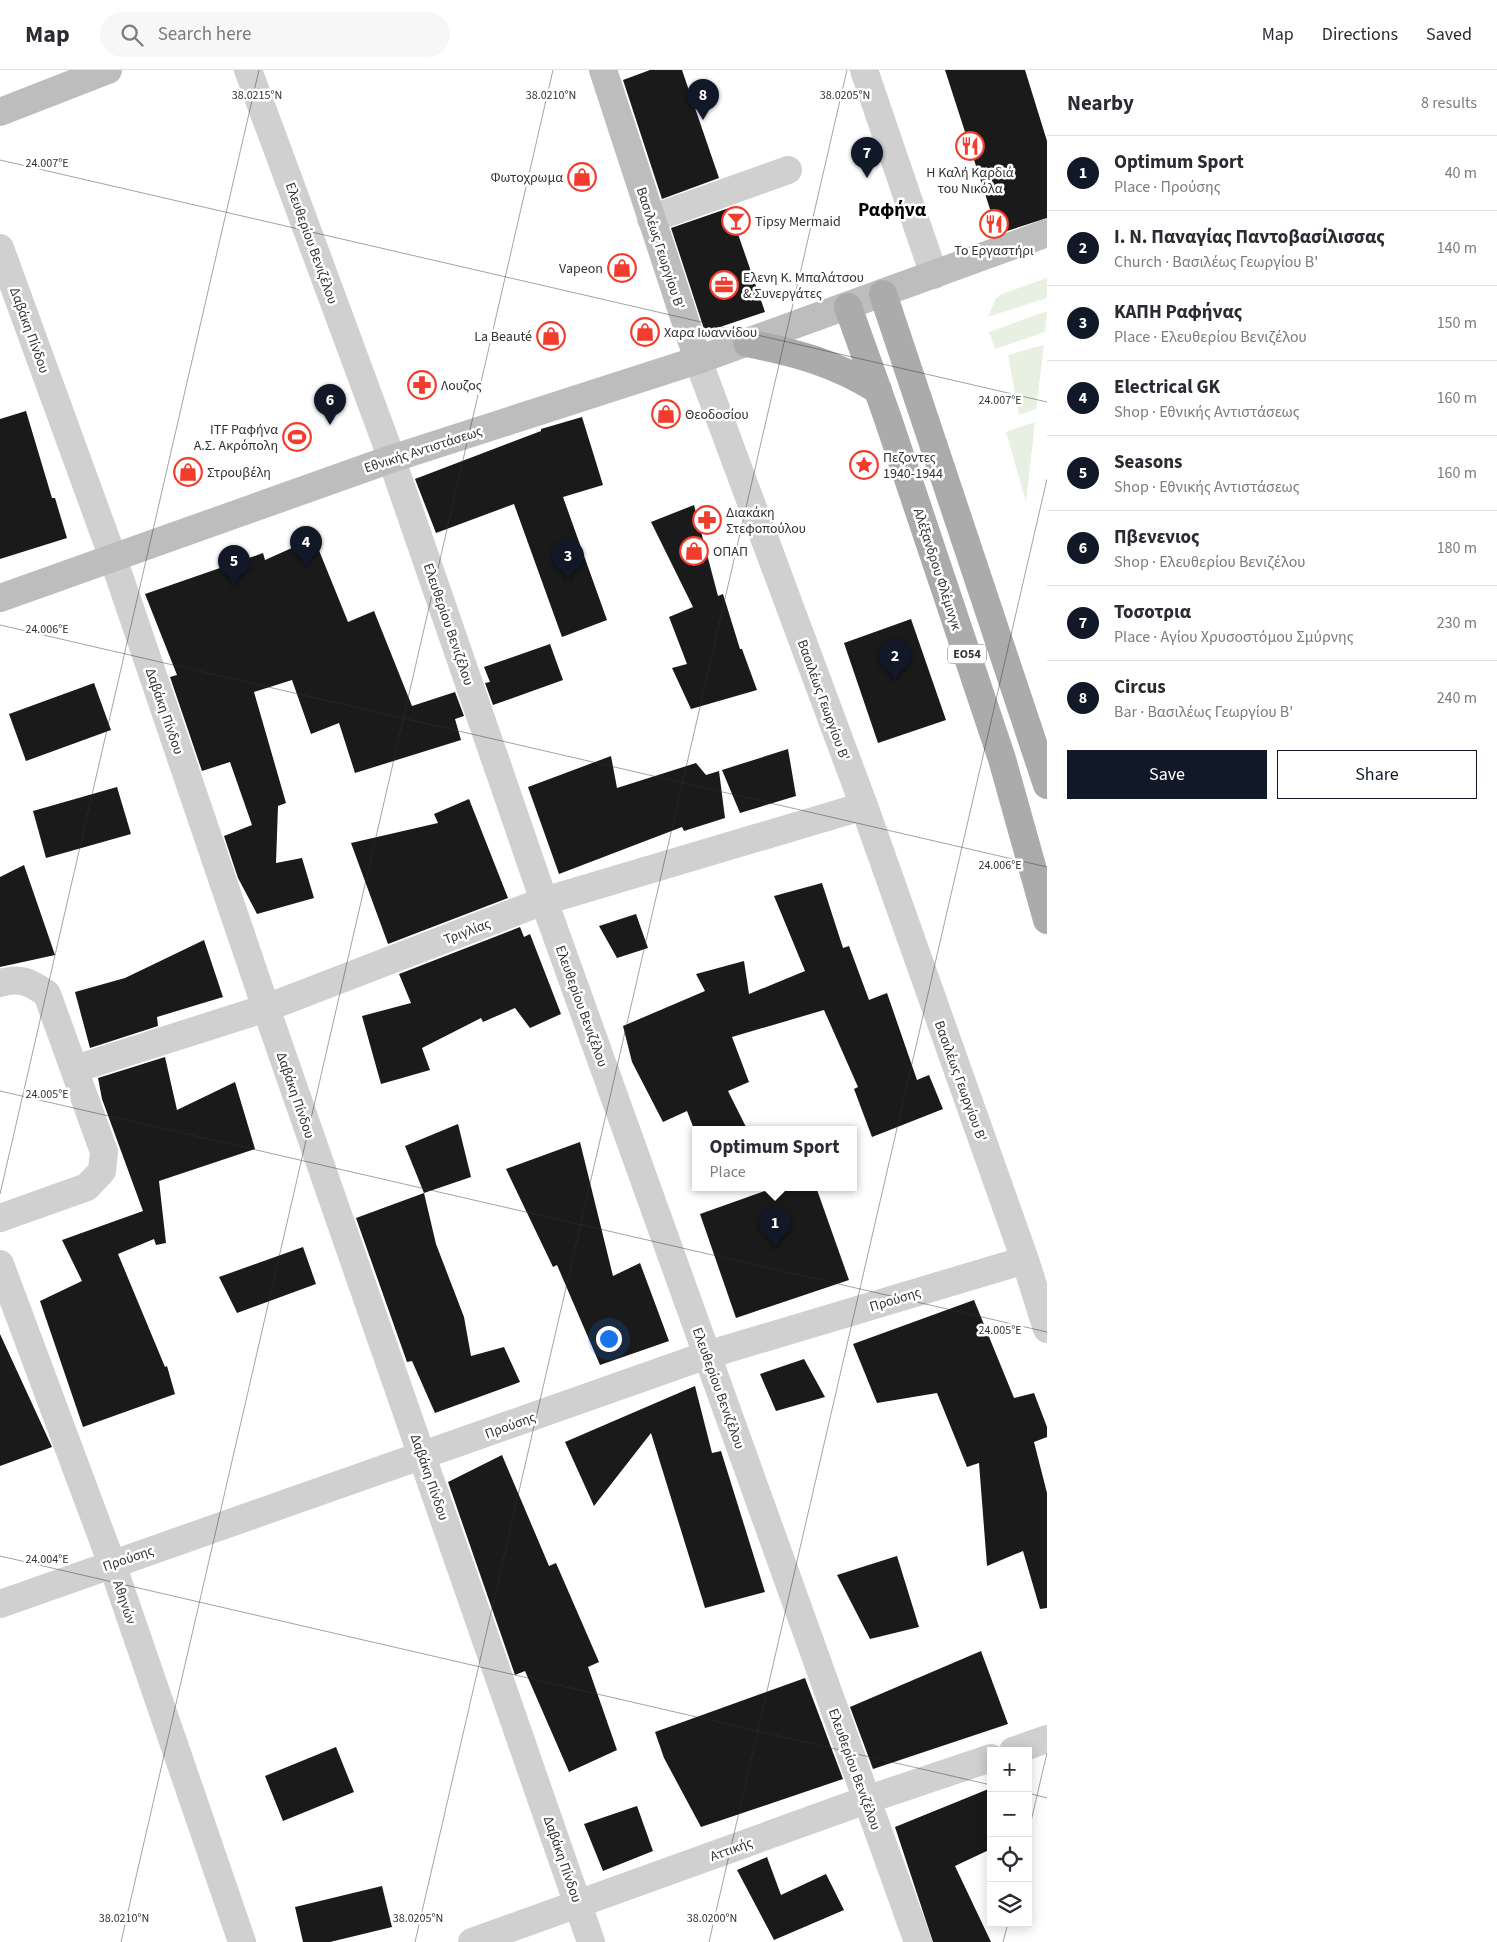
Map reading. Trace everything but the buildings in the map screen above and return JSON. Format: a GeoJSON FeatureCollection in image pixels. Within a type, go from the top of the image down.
{"type":"FeatureCollection","features":[{"type":"Feature","properties":{"kind":"main road","name":"ΕΟ54"},"geometry":{"type":"LineString","coordinates":[[883,294],[1047,785]]}},
{"type":"Feature","properties":{"kind":"main road","name":"Αλέξανδρου Φλέμινγκ"},"geometry":{"type":"LineString","coordinates":[[848,307],[878,390],[1002,760],[1047,920]]}},
{"type":"Feature","properties":{"kind":"main road"},"geometry":{"type":"LineString","coordinates":[[748,343],[801,354],[852,373],[878,390]]}},
{"type":"Feature","properties":{"kind":"street"},"geometry":{"type":"LineString","coordinates":[[0,112],[108,70]]}},
{"type":"Feature","properties":{"kind":"street","name":"Ελευθερίου Βενιζέλου"},"geometry":{"type":"LineString","coordinates":[[248,70],[391,458],[544,901],[918,1942]]}},
{"type":"Feature","properties":{"kind":"street","name":"Βασιλέως Γεωργίου Β'"},"geometry":{"type":"LineString","coordinates":[[603,70],[698,360],[864,806],[1025,1260],[1047,1329]]}},
{"type":"Feature","properties":{"kind":"street"},"geometry":{"type":"LineString","coordinates":[[864,70],[934,275]]}},
{"type":"Feature","properties":{"kind":"street"},"geometry":{"type":"LineString","coordinates":[[652,218],[788,170]]}},
{"type":"Feature","properties":{"kind":"street","name":"Εθνικής Αντιστάσεως"},"geometry":{"type":"LineString","coordinates":[[0,598],[391,458],[748,343],[1047,234]]}},
{"type":"Feature","properties":{"kind":"street","name":"Δαβάκη Πίνδου"},"geometry":{"type":"LineString","coordinates":[[0,248],[113,558],[266,1008],[591,1942]]}},
{"type":"Feature","properties":{"kind":"street","name":"Τριγλίας"},"geometry":{"type":"LineString","coordinates":[[75,1069],[266,1008],[544,901],[864,806]]}},
{"type":"Feature","properties":{"kind":"street"},"geometry":{"type":"LineString","coordinates":[[0,984],[10,980],[29,982],[47,994],[104,1152],[102,1171],[87,1187],[0,1218]]}},
{"type":"Feature","properties":{"kind":"street","name":"Προύσης"},"geometry":{"type":"LineString","coordinates":[[0,1604],[423,1457],[707,1355],[1025,1260]]}},
{"type":"Feature","properties":{"kind":"street","name":"Αθηνών"},"geometry":{"type":"LineString","coordinates":[[0,1264],[112,1564],[242,1942]]}},
{"type":"Feature","properties":{"kind":"street"},"geometry":{"type":"LineString","coordinates":[[1024,1747],[1047,1739]]}},
{"type":"Feature","properties":{"kind":"street","name":"Αττικής"},"geometry":{"type":"LineString","coordinates":[[472,1942],[866,1800],[987,1759]]}},
{"type":"Feature","properties":{"kind":"green space"},"geometry":{"type":"Polygon","coordinates":[[[1047,278],[1047,298],[988,317],[996,298],[1002,294],[1047,278]]]}},
{"type":"Feature","properties":{"kind":"green space"},"geometry":{"type":"Polygon","coordinates":[[[1047,311],[1045,332],[995,349],[989,332],[1047,311]]]}},
{"type":"Feature","properties":{"kind":"green space"},"geometry":{"type":"Polygon","coordinates":[[[1044,345],[1036,409],[1019,415],[1008,355],[1044,345]]]}},
{"type":"Feature","properties":{"kind":"green space"},"geometry":{"type":"Polygon","coordinates":[[[1035,422],[1026,502],[1006,432],[1035,422]]]}},
{"type":"Feature","properties":{"kind":"place","name":"Circus"},"geometry":{"type":"Point","coordinates":[703,120]}},
{"type":"Feature","properties":{"kind":"place","name":"Η Καλή Καρδιά του Νικόλα"},"geometry":{"type":"Point","coordinates":[970,146]}},
{"type":"Feature","properties":{"kind":"place","name":"Φωτοχρωμα"},"geometry":{"type":"Point","coordinates":[582,177]}},
{"type":"Feature","properties":{"kind":"place","name":"Τοσοτρια"},"geometry":{"type":"Point","coordinates":[867,178]}},
{"type":"Feature","properties":{"kind":"place","name":"Tipsy Mermaid"},"geometry":{"type":"Point","coordinates":[736,221]}},
{"type":"Feature","properties":{"kind":"place","name":"Το Εργαστήρι"},"geometry":{"type":"Point","coordinates":[994,224]}},
{"type":"Feature","properties":{"kind":"place","name":"Vapeon"},"geometry":{"type":"Point","coordinates":[622,268]}},
{"type":"Feature","properties":{"kind":"place","name":"Ελενη Κ. Μπαλάτσου & Συνεργάτες"},"geometry":{"type":"Point","coordinates":[724,285]}},
{"type":"Feature","properties":{"kind":"place","name":"Χαρα Ιωαννίδου"},"geometry":{"type":"Point","coordinates":[645,332]}},
{"type":"Feature","properties":{"kind":"place","name":"La Beauté"},"geometry":{"type":"Point","coordinates":[551,336]}},
{"type":"Feature","properties":{"kind":"place","name":"Λουζος"},"geometry":{"type":"Point","coordinates":[422,385]}},
{"type":"Feature","properties":{"kind":"place","name":"Θεοδοσίου"},"geometry":{"type":"Point","coordinates":[666,414]}},
{"type":"Feature","properties":{"kind":"place","name":"Πβενενιος"},"geometry":{"type":"Point","coordinates":[330,425]}},
{"type":"Feature","properties":{"kind":"place","name":"ITF Ραφήνα Α.Σ. Ακρόπολη"},"geometry":{"type":"Point","coordinates":[297,437]}},
{"type":"Feature","properties":{"kind":"place","name":"Πεζοντες 1940-1944"},"geometry":{"type":"Point","coordinates":[864,465]}},
{"type":"Feature","properties":{"kind":"place","name":"Στρουβέλη"},"geometry":{"type":"Point","coordinates":[188,472]}},
{"type":"Feature","properties":{"kind":"place","name":"Διακάκη Στεφοπούλου"},"geometry":{"type":"Point","coordinates":[707,520]}},
{"type":"Feature","properties":{"kind":"place","name":"ΟΠΑΠ"},"geometry":{"type":"Point","coordinates":[694,551]}},
{"type":"Feature","properties":{"kind":"place","name":"Electrical GK"},"geometry":{"type":"Point","coordinates":[306,567]}},
{"type":"Feature","properties":{"kind":"place","name":"ΚΑΠΗ Ραφήνας"},"geometry":{"type":"Point","coordinates":[568,581]}},
{"type":"Feature","properties":{"kind":"place","name":"Seasons"},"geometry":{"type":"Point","coordinates":[234,586]}},
{"type":"Feature","properties":{"kind":"place","name":"Ι. Ν. Παναγίας Παντοβασίλισσας"},"geometry":{"type":"Point","coordinates":[895,681]}},
{"type":"Feature","properties":{"kind":"place","name":"Optimum Sport"},"geometry":{"type":"Point","coordinates":[775,1248]}},
{"type":"Feature","properties":{"kind":"district","name":"Ραφήνα"},"geometry":{"type":"Point","coordinates":[892,209]}}]}
